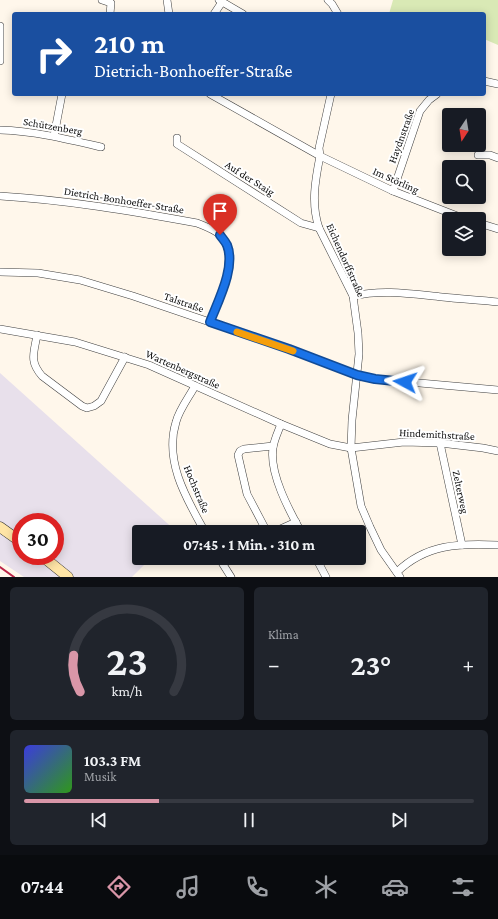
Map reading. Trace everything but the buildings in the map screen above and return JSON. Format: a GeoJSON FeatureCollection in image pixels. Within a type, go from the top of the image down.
{"type":"FeatureCollection","features":[{"type":"Feature","properties":{"kind":"main road"},"geometry":{"type":"LineString","coordinates":[[0,527],[12,536]]}},
{"type":"Feature","properties":{"kind":"main road"},"geometry":{"type":"LineString","coordinates":[[53,565],[68,577]]}},
{"type":"Feature","properties":{"kind":"street"},"geometry":{"type":"LineString","coordinates":[[102,0],[111,3],[110,12]]}},
{"type":"Feature","properties":{"kind":"street"},"geometry":{"type":"LineString","coordinates":[[167,0],[169,12]]}},
{"type":"Feature","properties":{"kind":"street"},"geometry":{"type":"LineString","coordinates":[[328,0],[337,12]]}},
{"type":"Feature","properties":{"kind":"street"},"geometry":{"type":"LineString","coordinates":[[215,12],[220,1],[239,12]]}},
{"type":"Feature","properties":{"kind":"street"},"geometry":{"type":"LineString","coordinates":[[0,26],[0,61]]}},
{"type":"Feature","properties":{"kind":"street"},"geometry":{"type":"LineString","coordinates":[[486,81],[498,84]]}},
{"type":"Feature","properties":{"kind":"street"},"geometry":{"type":"LineString","coordinates":[[54,136],[62,96]]}},
{"type":"Feature","properties":{"kind":"street","name":"Im Störling"},"geometry":{"type":"LineString","coordinates":[[214,96],[320,156],[393,192],[444,212]]}},
{"type":"Feature","properties":{"kind":"street","name":"Eichendorffstraße"},"geometry":{"type":"LineString","coordinates":[[331,96],[319,148],[320,156],[314,200],[316,216],[319,228],[353,296],[359,354],[352,420],[351,448],[361,506],[381,550],[399,574]]}},
{"type":"Feature","properties":{"kind":"street","name":"Haydnstraße"},"geometry":{"type":"LineString","coordinates":[[393,192],[420,111],[434,96]]}},
{"type":"Feature","properties":{"kind":"street","name":"Schützenberg"},"geometry":{"type":"LineString","coordinates":[[0,130],[54,136],[101,147]]}},
{"type":"Feature","properties":{"kind":"street","name":"Auf der Staig"},"geometry":{"type":"LineString","coordinates":[[177,138],[177,144],[210,166],[301,223],[319,228]]}},
{"type":"Feature","properties":{"kind":"street"},"geometry":{"type":"LineString","coordinates":[[478,155],[490,155],[498,158]]}},
{"type":"Feature","properties":{"kind":"street","name":"Dietrich-Bonhoeffer-Straße"},"geometry":{"type":"LineString","coordinates":[[0,196],[37,198],[102,206],[197,223],[209,228],[220,235],[227,244],[229,256],[225,283],[210,322]]}},
{"type":"Feature","properties":{"kind":"street"},"geometry":{"type":"LineString","coordinates":[[486,226],[498,229]]}},
{"type":"Feature","properties":{"kind":"street","name":"Talstraße"},"geometry":{"type":"LineString","coordinates":[[0,272],[38,273],[80,280],[289,349],[357,375],[375,379],[498,390]]}},
{"type":"Feature","properties":{"kind":"street"},"geometry":{"type":"LineString","coordinates":[[353,296],[367,293],[403,292],[498,302]]}},
{"type":"Feature","properties":{"kind":"street","name":"Wartenbergstraße"},"geometry":{"type":"LineString","coordinates":[[0,329],[75,342],[149,365],[281,424],[330,444],[351,448]]}},
{"type":"Feature","properties":{"kind":"street"},"geometry":{"type":"LineString","coordinates":[[37,335],[33,358],[34,365],[38,371],[42,376],[76,402],[87,408],[94,406],[100,401],[125,357]]}},
{"type":"Feature","properties":{"kind":"street","name":"Hochstraße"},"geometry":{"type":"LineString","coordinates":[[195,386],[176,420],[171,444],[174,464],[179,481],[201,525]]}},
{"type":"Feature","properties":{"kind":"street"},"geometry":{"type":"LineString","coordinates":[[281,424],[273,446],[272,459],[286,503],[298,525]]}},
{"type":"Feature","properties":{"kind":"street","name":"Hindemithstraße"},"geometry":{"type":"LineString","coordinates":[[351,448],[404,442],[440,443],[498,451]]}},
{"type":"Feature","properties":{"kind":"street","name":"Zelterweg"},"geometry":{"type":"LineString","coordinates":[[440,443],[462,545]]}},
{"type":"Feature","properties":{"kind":"street"},"geometry":{"type":"LineString","coordinates":[[263,525],[247,494],[238,455],[240,451],[244,449],[273,446]]}},
{"type":"Feature","properties":{"kind":"street"},"geometry":{"type":"LineString","coordinates":[[289,525],[296,522]]}},
{"type":"Feature","properties":{"kind":"street"},"geometry":{"type":"LineString","coordinates":[[399,574],[412,559],[432,549],[462,545],[498,545]]}},
{"type":"Feature","properties":{"kind":"street"},"geometry":{"type":"LineString","coordinates":[[223,565],[231,577]]}},
{"type":"Feature","properties":{"kind":"street"},"geometry":{"type":"LineString","coordinates":[[320,565],[326,577]]}},
{"type":"Feature","properties":{"kind":"shaded area"},"geometry":{"type":"Polygon","coordinates":[[[0,373],[169,525],[132,525],[132,565],[144,565],[132,577],[24,577],[0,561],[0,373]]]}},
{"type":"Feature","properties":{"kind":"green space"},"geometry":{"type":"Polygon","coordinates":[[[393,0],[498,0],[498,45],[486,40],[486,12],[390,12],[393,0]]]}},
{"type":"Feature","properties":{"kind":"railway"},"geometry":{"type":"LineString","coordinates":[[0,567],[14,577]]}},
{"type":"Feature","properties":{"kind":"slow traffic"},"geometry":{"type":"LineString","coordinates":[[237,332],[293,351]]}},
{"type":"Feature","properties":{"kind":"route"},"geometry":{"type":"LineString","coordinates":[[220,235],[227,244],[229,256],[228,268],[225,283],[210,322],[289,349],[357,375],[375,379],[405,382]]}}]}
